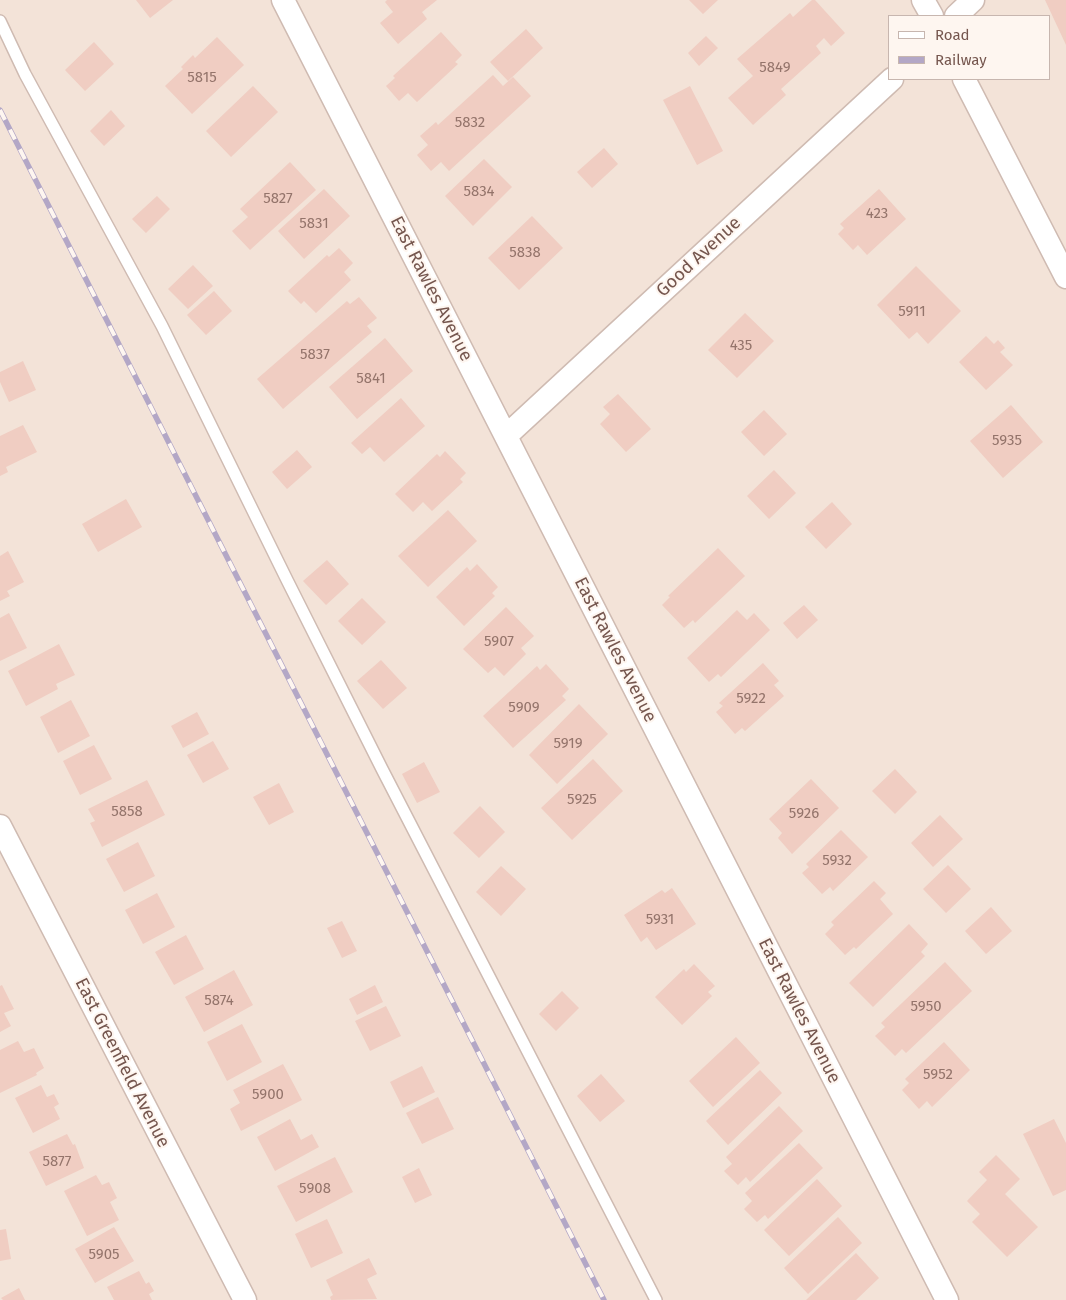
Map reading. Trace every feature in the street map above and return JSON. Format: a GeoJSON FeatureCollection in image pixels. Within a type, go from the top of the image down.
{"type":"FeatureCollection","features":[{"type":"Feature","properties":{"kind":"street","name":"East Rawles Avenue"},"geometry":{"type":"LineString","coordinates":[[283,0],[947,1300]]}},
{"type":"Feature","properties":{"kind":"street"},"geometry":{"type":"LineString","coordinates":[[923,0],[931,15]]}},
{"type":"Feature","properties":{"kind":"street"},"geometry":{"type":"LineString","coordinates":[[957,15],[973,0]]}},
{"type":"Feature","properties":{"kind":"street","name":"Good Avenue"},"geometry":{"type":"LineString","coordinates":[[506,436],[891,80]]}},
{"type":"Feature","properties":{"kind":"street"},"geometry":{"type":"LineString","coordinates":[[965,80],[1066,276]]}},
{"type":"Feature","properties":{"kind":"street","name":"East Greenfield Avenue"},"geometry":{"type":"LineString","coordinates":[[0,826],[245,1300]]}},
{"type":"Feature","properties":{"kind":"lane"},"geometry":{"type":"LineString","coordinates":[[0,20],[25,74],[162,326],[382,769],[656,1300]]}},
{"type":"Feature","properties":{"kind":"shaded area"},"geometry":{"type":"Polygon","coordinates":[[[0,0],[1066,0],[1066,1300],[0,1300],[0,0]]]}},
{"type":"Feature","properties":{"kind":"building"},"geometry":{"type":"Polygon","coordinates":[[[136,0],[173,0],[150,18],[136,0]]]}},
{"type":"Feature","properties":{"kind":"building"},"geometry":{"type":"Polygon","coordinates":[[[387,0],[437,0],[422,12],[427,19],[398,44],[380,23],[393,12],[385,2],[387,0]]]}},
{"type":"Feature","properties":{"kind":"building"},"geometry":{"type":"Polygon","coordinates":[[[689,0],[718,0],[703,14],[689,0]]]}},
{"type":"Feature","properties":{"kind":"building"},"geometry":{"type":"Polygon","coordinates":[[[812,0],[815,0],[845,33],[831,46],[824,38],[816,46],[821,53],[781,89],[786,95],[753,125],[728,98],[753,76],[737,59],[790,13],[793,17],[812,0]]]}},
{"type":"Feature","properties":{"kind":"building"},"geometry":{"type":"Polygon","coordinates":[[[1045,0],[1066,0],[1066,45],[1045,0]]]}},
{"type":"Feature","properties":{"kind":"building"},"geometry":{"type":"Polygon","coordinates":[[[526,29],[543,48],[508,81],[490,62],[526,29]]]}},
{"type":"Feature","properties":{"kind":"building"},"geometry":{"type":"Polygon","coordinates":[[[441,32],[462,55],[455,62],[458,64],[417,102],[408,93],[399,101],[386,86],[395,78],[393,76],[441,32]]]}},
{"type":"Feature","properties":{"kind":"building"},"geometry":{"type":"Polygon","coordinates":[[[706,36],[718,48],[699,66],[688,53],[706,36]]]}},
{"type":"Feature","properties":{"kind":"building"},"geometry":{"type":"Polygon","coordinates":[[[217,37],[244,65],[192,114],[165,86],[183,69],[181,67],[193,55],[195,58],[217,37]]]}},
{"type":"Feature","properties":{"kind":"building"},"geometry":{"type":"Polygon","coordinates":[[[94,42],[114,64],[85,91],[65,70],[94,42]]]}},
{"type":"Feature","properties":{"kind":"building"},"geometry":{"type":"Polygon","coordinates":[[[493,75],[503,86],[513,77],[531,96],[449,171],[441,162],[431,171],[417,155],[428,145],[420,136],[436,122],[438,125],[493,75]]]}},
{"type":"Feature","properties":{"kind":"building"},"geometry":{"type":"Polygon","coordinates":[[[253,86],[278,112],[231,157],[206,131],[253,86]]]}},
{"type":"Feature","properties":{"kind":"building"},"geometry":{"type":"Polygon","coordinates":[[[690,86],[723,151],[697,165],[663,100],[690,86]]]}},
{"type":"Feature","properties":{"kind":"building"},"geometry":{"type":"Polygon","coordinates":[[[111,110],[125,126],[104,146],[90,131],[111,110]]]}},
{"type":"Feature","properties":{"kind":"building"},"geometry":{"type":"Polygon","coordinates":[[[604,148],[618,164],[592,188],[577,172],[604,148]]]}},
{"type":"Feature","properties":{"kind":"building"},"geometry":{"type":"Polygon","coordinates":[[[484,159],[512,187],[473,226],[445,196],[484,159]]]}},
{"type":"Feature","properties":{"kind":"building"},"geometry":{"type":"Polygon","coordinates":[[[290,162],[316,190],[250,250],[232,231],[248,217],[240,209],[290,162]]]}},
{"type":"Feature","properties":{"kind":"building"},"geometry":{"type":"Polygon","coordinates":[[[324,189],[350,216],[304,259],[278,231],[324,189]]]}},
{"type":"Feature","properties":{"kind":"building"},"geometry":{"type":"Polygon","coordinates":[[[879,189],[906,219],[867,255],[858,245],[853,250],[838,234],[844,228],[840,224],[879,189]]]}},
{"type":"Feature","properties":{"kind":"building"},"geometry":{"type":"Polygon","coordinates":[[[157,196],[170,209],[146,233],[132,219],[157,196]]]}},
{"type":"Feature","properties":{"kind":"building"},"geometry":{"type":"Polygon","coordinates":[[[532,216],[563,248],[519,290],[488,258],[532,216]]]}},
{"type":"Feature","properties":{"kind":"building"},"geometry":{"type":"Polygon","coordinates":[[[339,248],[353,263],[344,272],[351,280],[316,313],[304,301],[301,304],[288,291],[327,255],[329,257],[339,248]]]}},
{"type":"Feature","properties":{"kind":"building"},"geometry":{"type":"Polygon","coordinates":[[[193,265],[213,286],[188,309],[168,289],[193,265]]]}},
{"type":"Feature","properties":{"kind":"building"},"geometry":{"type":"Polygon","coordinates":[[[916,266],[961,311],[928,344],[917,332],[909,339],[877,305],[916,266]]]}},
{"type":"Feature","properties":{"kind":"building"},"geometry":{"type":"Polygon","coordinates":[[[214,291],[232,311],[206,335],[187,315],[214,291]]]}},
{"type":"Feature","properties":{"kind":"building"},"geometry":{"type":"Polygon","coordinates":[[[359,297],[377,318],[367,326],[372,332],[283,409],[257,379],[347,301],[350,304],[359,297]]]}},
{"type":"Feature","properties":{"kind":"building"},"geometry":{"type":"Polygon","coordinates":[[[745,313],[774,341],[737,378],[708,350],[745,313]]]}},
{"type":"Feature","properties":{"kind":"building"},"geometry":{"type":"Polygon","coordinates":[[[986,336],[994,344],[998,340],[1005,348],[1000,352],[1013,365],[986,390],[959,362],[986,336]]]}},
{"type":"Feature","properties":{"kind":"building"},"geometry":{"type":"Polygon","coordinates":[[[385,338],[413,371],[357,419],[329,387],[385,338]]]}},
{"type":"Feature","properties":{"kind":"building"},"geometry":{"type":"Polygon","coordinates":[[[23,361],[36,390],[9,402],[0,382],[0,372],[23,361]]]}},
{"type":"Feature","properties":{"kind":"building"},"geometry":{"type":"Polygon","coordinates":[[[618,394],[651,429],[626,452],[600,424],[610,414],[603,407],[618,394]]]}},
{"type":"Feature","properties":{"kind":"building"},"geometry":{"type":"Polygon","coordinates":[[[401,398],[425,426],[384,462],[370,447],[362,454],[351,443],[401,398]]]}},
{"type":"Feature","properties":{"kind":"building"},"geometry":{"type":"Polygon","coordinates":[[[1011,405],[1043,442],[1003,478],[970,441],[1011,405]]]}},
{"type":"Feature","properties":{"kind":"building"},"geometry":{"type":"Polygon","coordinates":[[[764,410],[787,434],[764,456],[741,432],[764,410]]]}},
{"type":"Feature","properties":{"kind":"building"},"geometry":{"type":"Polygon","coordinates":[[[23,425],[37,452],[6,467],[8,472],[0,476],[0,436],[23,425]]]}},
{"type":"Feature","properties":{"kind":"building"},"geometry":{"type":"Polygon","coordinates":[[[297,450],[312,467],[287,489],[272,472],[297,450]]]}},
{"type":"Feature","properties":{"kind":"building"},"geometry":{"type":"Polygon","coordinates":[[[445,451],[466,473],[460,479],[463,482],[432,511],[423,502],[413,512],[395,494],[437,454],[440,457],[445,451]]]}},
{"type":"Feature","properties":{"kind":"building"},"geometry":{"type":"Polygon","coordinates":[[[774,470],[796,493],[769,519],[747,496],[774,470]]]}},
{"type":"Feature","properties":{"kind":"building"},"geometry":{"type":"Polygon","coordinates":[[[126,499],[142,527],[98,552],[82,524],[126,499]]]}},
{"type":"Feature","properties":{"kind":"building"},"geometry":{"type":"Polygon","coordinates":[[[832,502],[852,524],[826,549],[805,527],[832,502]]]}},
{"type":"Feature","properties":{"kind":"building"},"geometry":{"type":"Polygon","coordinates":[[[448,510],[477,541],[428,587],[398,556],[448,510]]]}},
{"type":"Feature","properties":{"kind":"building"},"geometry":{"type":"Polygon","coordinates":[[[718,548],[745,576],[695,623],[693,620],[684,628],[662,605],[670,597],[668,596],[718,548]]]}},
{"type":"Feature","properties":{"kind":"building"},"geometry":{"type":"Polygon","coordinates":[[[8,551],[24,582],[7,591],[10,596],[0,601],[0,556],[8,551]]]}},
{"type":"Feature","properties":{"kind":"building"},"geometry":{"type":"Polygon","coordinates":[[[327,560],[349,584],[326,605],[303,581],[327,560]]]}},
{"type":"Feature","properties":{"kind":"building"},"geometry":{"type":"Polygon","coordinates":[[[477,564],[498,587],[492,593],[495,596],[464,626],[436,597],[467,567],[470,571],[477,564]]]}},
{"type":"Feature","properties":{"kind":"building"},"geometry":{"type":"Polygon","coordinates":[[[362,598],[386,622],[362,645],[338,621],[362,598]]]}},
{"type":"Feature","properties":{"kind":"building"},"geometry":{"type":"Polygon","coordinates":[[[804,605],[818,620],[797,639],[783,623],[804,605]]]}},
{"type":"Feature","properties":{"kind":"building"},"geometry":{"type":"Polygon","coordinates":[[[506,607],[534,636],[521,648],[526,654],[504,676],[495,667],[488,673],[463,649],[506,607]]]}},
{"type":"Feature","properties":{"kind":"building"},"geometry":{"type":"Polygon","coordinates":[[[737,610],[747,620],[754,613],[770,630],[721,677],[718,674],[709,682],[687,658],[737,610]]]}},
{"type":"Feature","properties":{"kind":"building"},"geometry":{"type":"Polygon","coordinates":[[[9,613],[27,648],[0,661],[0,618],[9,613]]]}},
{"type":"Feature","properties":{"kind":"building"},"geometry":{"type":"Polygon","coordinates":[[[59,644],[75,675],[56,684],[58,689],[26,706],[8,671],[59,644]]]}},
{"type":"Feature","properties":{"kind":"building"},"geometry":{"type":"Polygon","coordinates":[[[381,660],[407,688],[383,709],[357,681],[381,660]]]}},
{"type":"Feature","properties":{"kind":"building"},"geometry":{"type":"Polygon","coordinates":[[[763,663],[779,681],[774,685],[784,696],[745,731],[742,728],[735,734],[716,712],[723,706],[719,703],[763,663]]]}},
{"type":"Feature","properties":{"kind":"building"},"geometry":{"type":"Polygon","coordinates":[[[546,664],[569,689],[562,696],[566,700],[513,748],[483,716],[537,666],[540,670],[546,664]]]}},
{"type":"Feature","properties":{"kind":"building"},"geometry":{"type":"Polygon","coordinates":[[[71,700],[90,736],[58,753],[40,717],[71,700]]]}},
{"type":"Feature","properties":{"kind":"building"},"geometry":{"type":"Polygon","coordinates":[[[579,704],[608,734],[557,784],[529,755],[579,704]]]}},
{"type":"Feature","properties":{"kind":"building"},"geometry":{"type":"Polygon","coordinates":[[[197,712],[209,734],[183,748],[171,726],[197,712]]]}},
{"type":"Feature","properties":{"kind":"building"},"geometry":{"type":"Polygon","coordinates":[[[213,741],[229,769],[203,783],[187,755],[213,741]]]}},
{"type":"Feature","properties":{"kind":"building"},"geometry":{"type":"Polygon","coordinates":[[[94,745],[112,779],[80,795],[63,761],[94,745]]]}},
{"type":"Feature","properties":{"kind":"building"},"geometry":{"type":"Polygon","coordinates":[[[593,759],[623,791],[572,840],[541,808],[593,759]]]}},
{"type":"Feature","properties":{"kind":"building"},"geometry":{"type":"Polygon","coordinates":[[[424,762],[440,792],[417,803],[402,774],[424,762]]]}},
{"type":"Feature","properties":{"kind":"building"},"geometry":{"type":"Polygon","coordinates":[[[895,769],[917,792],[895,814],[872,791],[895,769]]]}},
{"type":"Feature","properties":{"kind":"building"},"geometry":{"type":"Polygon","coordinates":[[[811,779],[839,808],[792,854],[778,838],[782,833],[769,819],[811,779]]]}},
{"type":"Feature","properties":{"kind":"building"},"geometry":{"type":"Polygon","coordinates":[[[147,780],[165,815],[102,847],[90,823],[95,821],[88,809],[147,780]]]}},
{"type":"Feature","properties":{"kind":"building"},"geometry":{"type":"Polygon","coordinates":[[[279,783],[294,812],[269,825],[253,797],[279,783]]]}},
{"type":"Feature","properties":{"kind":"building"},"geometry":{"type":"Polygon","coordinates":[[[480,806],[505,832],[479,858],[453,833],[480,806]]]}},
{"type":"Feature","properties":{"kind":"building"},"geometry":{"type":"Polygon","coordinates":[[[940,815],[963,839],[933,867],[911,843],[940,815]]]}},
{"type":"Feature","properties":{"kind":"building"},"geometry":{"type":"Polygon","coordinates":[[[841,830],[868,857],[833,891],[830,887],[822,894],[802,873],[809,867],[806,864],[841,830]]]}},
{"type":"Feature","properties":{"kind":"building"},"geometry":{"type":"Polygon","coordinates":[[[138,842],[155,876],[124,892],[106,859],[138,842]]]}},
{"type":"Feature","properties":{"kind":"building"},"geometry":{"type":"Polygon","coordinates":[[[948,865],[971,889],[946,913],[923,889],[948,865]]]}},
{"type":"Feature","properties":{"kind":"building"},"geometry":{"type":"Polygon","coordinates":[[[501,866],[526,889],[501,916],[476,892],[501,866]]]}},
{"type":"Feature","properties":{"kind":"building"},"geometry":{"type":"Polygon","coordinates":[[[874,881],[886,893],[880,899],[893,914],[856,949],[854,947],[845,955],[825,934],[834,925],[831,922],[874,881]]]}},
{"type":"Feature","properties":{"kind":"building"},"geometry":{"type":"Polygon","coordinates":[[[672,888],[696,924],[656,950],[647,937],[641,942],[624,915],[662,890],[665,893],[672,888]]]}},
{"type":"Feature","properties":{"kind":"building"},"geometry":{"type":"Polygon","coordinates":[[[157,893],[175,927],[143,944],[125,910],[157,893]]]}},
{"type":"Feature","properties":{"kind":"building"},"geometry":{"type":"Polygon","coordinates":[[[991,907],[1012,931],[986,954],[965,931],[991,907]]]}},
{"type":"Feature","properties":{"kind":"building"},"geometry":{"type":"Polygon","coordinates":[[[342,921],[357,951],[342,958],[327,928],[342,921]]]}},
{"type":"Feature","properties":{"kind":"building"},"geometry":{"type":"Polygon","coordinates":[[[909,924],[928,944],[921,952],[925,956],[873,1007],[849,983],[909,924]]]}},
{"type":"Feature","properties":{"kind":"building"},"geometry":{"type":"Polygon","coordinates":[[[186,935],[204,969],[174,985],[155,952],[186,935]]]}},
{"type":"Feature","properties":{"kind":"building"},"geometry":{"type":"Polygon","coordinates":[[[945,962],[972,991],[906,1053],[902,1049],[895,1056],[875,1036],[885,1027],[881,1023],[945,962]]]}},
{"type":"Feature","properties":{"kind":"building"},"geometry":{"type":"Polygon","coordinates":[[[694,964],[715,986],[708,992],[712,996],[682,1025],[655,997],[684,969],[686,972],[694,964]]]}},
{"type":"Feature","properties":{"kind":"building"},"geometry":{"type":"Polygon","coordinates":[[[234,970],[253,1005],[204,1032],[185,997],[234,970]]]}},
{"type":"Feature","properties":{"kind":"building"},"geometry":{"type":"Polygon","coordinates":[[[2,985],[14,1009],[4,1013],[11,1026],[0,1032],[0,986],[2,985]]]}},
{"type":"Feature","properties":{"kind":"building"},"geometry":{"type":"Polygon","coordinates":[[[375,985],[383,1002],[357,1015],[349,999],[375,985]]]}},
{"type":"Feature","properties":{"kind":"building"},"geometry":{"type":"Polygon","coordinates":[[[562,991],[579,1008],[556,1031],[539,1014],[562,991]]]}},
{"type":"Feature","properties":{"kind":"building"},"geometry":{"type":"Polygon","coordinates":[[[386,1006],[401,1036],[370,1051],[355,1021],[386,1006]]]}},
{"type":"Feature","properties":{"kind":"building"},"geometry":{"type":"Polygon","coordinates":[[[242,1024],[262,1062],[227,1081],[207,1042],[242,1024]]]}},
{"type":"Feature","properties":{"kind":"building"},"geometry":{"type":"Polygon","coordinates":[[[736,1037],[760,1063],[713,1107],[689,1081],[736,1037]]]}},
{"type":"Feature","properties":{"kind":"building"},"geometry":{"type":"Polygon","coordinates":[[[18,1041],[24,1052],[34,1048],[44,1068],[36,1073],[37,1075],[0,1093],[0,1050],[18,1041]]]}},
{"type":"Feature","properties":{"kind":"building"},"geometry":{"type":"Polygon","coordinates":[[[944,1042],[970,1070],[932,1107],[927,1101],[919,1109],[902,1090],[909,1083],[905,1079],[944,1042]]]}},
{"type":"Feature","properties":{"kind":"building"},"geometry":{"type":"Polygon","coordinates":[[[283,1064],[302,1100],[241,1131],[230,1109],[240,1103],[233,1090],[283,1064]]]}},
{"type":"Feature","properties":{"kind":"building"},"geometry":{"type":"Polygon","coordinates":[[[422,1066],[435,1092],[403,1108],[390,1082],[422,1066]]]}},
{"type":"Feature","properties":{"kind":"building"},"geometry":{"type":"Polygon","coordinates":[[[760,1070],[782,1093],[728,1145],[706,1121],[760,1070]]]}},
{"type":"Feature","properties":{"kind":"building"},"geometry":{"type":"Polygon","coordinates":[[[601,1074],[625,1101],[600,1122],[577,1096],[601,1074]]]}},
{"type":"Feature","properties":{"kind":"building"},"geometry":{"type":"Polygon","coordinates":[[[41,1085],[47,1097],[54,1094],[59,1104],[54,1107],[60,1119],[33,1133],[15,1098],[41,1085]]]}},
{"type":"Feature","properties":{"kind":"building"},"geometry":{"type":"Polygon","coordinates":[[[438,1097],[454,1129],[422,1144],[406,1113],[438,1097]]]}},
{"type":"Feature","properties":{"kind":"building"},"geometry":{"type":"Polygon","coordinates":[[[779,1106],[803,1131],[750,1182],[746,1177],[738,1185],[724,1171],[732,1164],[726,1157],[779,1106]]]}},
{"type":"Feature","properties":{"kind":"building"},"geometry":{"type":"Polygon","coordinates":[[[290,1119],[301,1140],[312,1134],[319,1147],[275,1171],[257,1137],[290,1119]]]}},
{"type":"Feature","properties":{"kind":"building"},"geometry":{"type":"Polygon","coordinates":[[[1054,1119],[1066,1143],[1066,1190],[1053,1196],[1023,1134],[1054,1119]]]}},
{"type":"Feature","properties":{"kind":"building"},"geometry":{"type":"Polygon","coordinates":[[[67,1134],[73,1145],[75,1144],[84,1168],[46,1186],[29,1152],[67,1134]]]}},
{"type":"Feature","properties":{"kind":"building"},"geometry":{"type":"Polygon","coordinates":[[[799,1143],[823,1168],[768,1219],[765,1215],[757,1222],[744,1209],[752,1201],[745,1193],[799,1143]]]}},
{"type":"Feature","properties":{"kind":"building"},"geometry":{"type":"Polygon","coordinates":[[[996,1155],[1020,1179],[1005,1194],[1038,1227],[1007,1257],[972,1222],[980,1214],[967,1201],[987,1180],[979,1172],[996,1155]]]}},
{"type":"Feature","properties":{"kind":"building"},"geometry":{"type":"Polygon","coordinates":[[[335,1157],[353,1192],[296,1222],[277,1186],[335,1157]]]}},
{"type":"Feature","properties":{"kind":"building"},"geometry":{"type":"Polygon","coordinates":[[[419,1168],[432,1195],[415,1203],[402,1177],[419,1168]]]}},
{"type":"Feature","properties":{"kind":"building"},"geometry":{"type":"Polygon","coordinates":[[[96,1175],[102,1185],[109,1182],[117,1198],[110,1202],[119,1220],[87,1236],[64,1191],[96,1175]]]}},
{"type":"Feature","properties":{"kind":"building"},"geometry":{"type":"Polygon","coordinates":[[[817,1179],[842,1206],[789,1256],[764,1230],[817,1179]]]}},
{"type":"Feature","properties":{"kind":"building"},"geometry":{"type":"Polygon","coordinates":[[[838,1217],[862,1243],[808,1294],[784,1268],[838,1217]]]}},
{"type":"Feature","properties":{"kind":"building"},"geometry":{"type":"Polygon","coordinates":[[[327,1219],[343,1253],[311,1268],[295,1234],[327,1219]]]}},
{"type":"Feature","properties":{"kind":"building"},"geometry":{"type":"Polygon","coordinates":[[[114,1227],[134,1261],[95,1283],[75,1249],[114,1227]]]}},
{"type":"Feature","properties":{"kind":"building"},"geometry":{"type":"Polygon","coordinates":[[[6,1229],[11,1259],[0,1261],[0,1230],[6,1229]]]}},
{"type":"Feature","properties":{"kind":"building"},"geometry":{"type":"Polygon","coordinates":[[[856,1253],[879,1278],[856,1300],[806,1300],[856,1253]]]}},
{"type":"Feature","properties":{"kind":"building"},"geometry":{"type":"Polygon","coordinates":[[[369,1258],[377,1274],[367,1279],[377,1299],[331,1300],[330,1297],[333,1295],[326,1280],[369,1258]]]}},
{"type":"Feature","properties":{"kind":"building"},"geometry":{"type":"Polygon","coordinates":[[[139,1271],[146,1284],[149,1282],[154,1291],[149,1294],[152,1300],[114,1300],[107,1287],[139,1271]]]}},
{"type":"Feature","properties":{"kind":"building"},"geometry":{"type":"Polygon","coordinates":[[[19,1288],[25,1300],[3,1300],[1,1298],[19,1288]]]}},
{"type":"Feature","properties":{"kind":"railway"},"geometry":{"type":"LineString","coordinates":[[0,110],[604,1300]]}}]}
